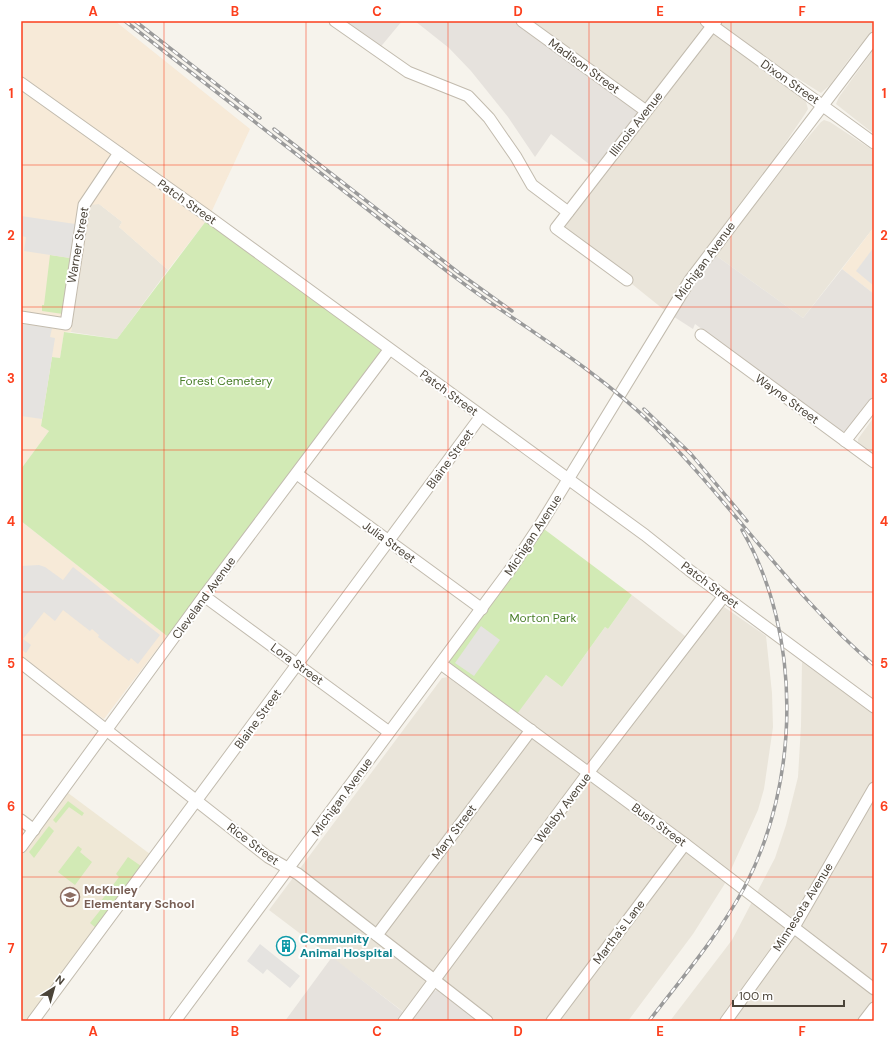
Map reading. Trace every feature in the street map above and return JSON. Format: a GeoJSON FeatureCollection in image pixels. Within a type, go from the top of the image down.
{"type":"FeatureCollection","features":[{"type":"Feature","properties":{"kind":"street"},"geometry":{"type":"LineString","coordinates":[[335,21],[408,72],[468,96],[489,118],[516,157],[532,185],[568,212]]}},
{"type":"Feature","properties":{"kind":"street","name":"Madison Street"},"geometry":{"type":"LineString","coordinates":[[522,21],[646,111]]}},
{"type":"Feature","properties":{"kind":"street","name":"Illinois Avenue"},"geometry":{"type":"LineString","coordinates":[[627,280],[556,228],[712,23]]}},
{"type":"Feature","properties":{"kind":"street","name":"Dixon Street"},"geometry":{"type":"LineString","coordinates":[[712,23],[874,143]]}},
{"type":"Feature","properties":{"kind":"street","name":"Michigan Avenue"},"geometry":{"type":"LineString","coordinates":[[175,1021],[482,609],[528,543],[568,480],[690,280],[822,104],[874,38]]}},
{"type":"Feature","properties":{"kind":"street","name":"Patch Street"},"geometry":{"type":"LineString","coordinates":[[21,83],[209,217],[389,350],[645,535],[724,596],[874,707]]}},
{"type":"Feature","properties":{"kind":"street","name":"Warner Street"},"geometry":{"type":"LineString","coordinates":[[21,317],[66,324],[84,205],[119,153]]}},
{"type":"Feature","properties":{"kind":"street","name":"Wayne Street"},"geometry":{"type":"LineString","coordinates":[[701,335],[874,462]]}},
{"type":"Feature","properties":{"kind":"street","name":"Cleveland Avenue"},"geometry":{"type":"LineString","coordinates":[[21,847],[204,596],[389,350]]}},
{"type":"Feature","properties":{"kind":"street"},"geometry":{"type":"LineString","coordinates":[[845,441],[874,404]]}},
{"type":"Feature","properties":{"kind":"street","name":"Blaine Street"},"geometry":{"type":"LineString","coordinates":[[33,1021],[197,802],[481,416]]}},
{"type":"Feature","properties":{"kind":"street","name":"Julia Street"},"geometry":{"type":"LineString","coordinates":[[297,474],[482,609]]}},
{"type":"Feature","properties":{"kind":"street","name":"Lora Street"},"geometry":{"type":"LineString","coordinates":[[204,596],[389,732]]}},
{"type":"Feature","properties":{"kind":"street","name":"Welsby Avenue"},"geometry":{"type":"LineString","coordinates":[[404,1021],[588,773],[724,596]]}},
{"type":"Feature","properties":{"kind":"street","name":"Rice Street"},"geometry":{"type":"LineString","coordinates":[[21,664],[268,858],[298,874],[487,1021]]}},
{"type":"Feature","properties":{"kind":"street","name":"Bush Street"},"geometry":{"type":"LineString","coordinates":[[441,664],[685,844],[874,989]]}},
{"type":"Feature","properties":{"kind":"street","name":"Mary Street"},"geometry":{"type":"LineString","coordinates":[[377,935],[530,730]]}},
{"type":"Feature","properties":{"kind":"street","name":"Minnesota Avenue"},"geometry":{"type":"LineString","coordinates":[[726,1021],[794,927],[874,788]]}},
{"type":"Feature","properties":{"kind":"street"},"geometry":{"type":"LineString","coordinates":[[21,820],[34,830]]}},
{"type":"Feature","properties":{"kind":"street","name":"Martha's Lane"},"geometry":{"type":"LineString","coordinates":[[552,1021],[685,844]]}},
{"type":"Feature","properties":{"kind":"street"},"geometry":{"type":"LineString","coordinates":[[864,1021],[874,1008]]}},
{"type":"Feature","properties":{"kind":"shaded area"},"geometry":{"type":"Polygon","coordinates":[[[21,21],[115,21],[250,129],[209,217],[168,270],[119,227],[122,222],[99,204],[91,205],[71,332],[64,332],[60,358],[52,357],[41,425],[49,431],[21,469],[21,21]]]}},
{"type":"Feature","properties":{"kind":"shaded area"},"geometry":{"type":"Polygon","coordinates":[[[335,21],[402,21],[378,50],[335,21]]]}},
{"type":"Feature","properties":{"kind":"shaded area"},"geometry":{"type":"Polygon","coordinates":[[[415,21],[522,21],[646,111],[599,172],[551,134],[535,157],[508,117],[471,71],[449,48],[415,21]]]}},
{"type":"Feature","properties":{"kind":"shaded area"},"geometry":{"type":"Polygon","coordinates":[[[522,21],[698,21],[806,102],[808,109],[805,114],[714,248],[824,120],[830,122],[874,151],[874,227],[803,318],[711,252],[668,313],[627,280],[556,228],[645,111],[522,21]]]}},
{"type":"Feature","properties":{"kind":"shaded area"},"geometry":{"type":"Polygon","coordinates":[[[716,21],[874,21],[874,29],[852,55],[830,85],[821,93],[779,67],[716,21]]]}},
{"type":"Feature","properties":{"kind":"shaded area"},"geometry":{"type":"Polygon","coordinates":[[[874,49],[874,134],[836,104],[839,97],[874,49]]]}},
{"type":"Feature","properties":{"kind":"shaded area"},"geometry":{"type":"Polygon","coordinates":[[[91,204],[99,204],[122,222],[119,227],[168,270],[117,339],[71,332],[89,209],[91,204]]]}},
{"type":"Feature","properties":{"kind":"shaded area"},"geometry":{"type":"Polygon","coordinates":[[[21,216],[75,224],[70,258],[24,251],[26,237],[21,236],[21,216]]]}},
{"type":"Feature","properties":{"kind":"shaded area"},"geometry":{"type":"Polygon","coordinates":[[[874,227],[874,294],[842,269],[874,227]]]}},
{"type":"Feature","properties":{"kind":"shaded area"},"geometry":{"type":"Polygon","coordinates":[[[874,247],[874,286],[856,271],[874,247]]]}},
{"type":"Feature","properties":{"kind":"shaded area"},"geometry":{"type":"Polygon","coordinates":[[[711,252],[803,318],[842,269],[874,294],[874,396],[846,432],[839,430],[695,324],[693,329],[668,313],[711,252]]]}},
{"type":"Feature","properties":{"kind":"shaded area"},"geometry":{"type":"Polygon","coordinates":[[[21,324],[52,328],[50,337],[55,338],[42,419],[21,416],[21,324]]]}},
{"type":"Feature","properties":{"kind":"shaded area"},"geometry":{"type":"Polygon","coordinates":[[[874,417],[874,456],[858,442],[858,439],[874,417]]]}},
{"type":"Feature","properties":{"kind":"shaded area"},"geometry":{"type":"Polygon","coordinates":[[[21,521],[167,636],[104,719],[21,663],[21,521]]]}},
{"type":"Feature","properties":{"kind":"shaded area"},"geometry":{"type":"Polygon","coordinates":[[[39,565],[45,567],[63,580],[73,567],[160,635],[138,664],[131,658],[129,661],[98,637],[99,635],[92,629],[90,631],[63,610],[55,621],[44,612],[23,639],[31,645],[26,653],[21,649],[21,566],[39,565]]]}},
{"type":"Feature","properties":{"kind":"shaded area"},"geometry":{"type":"Polygon","coordinates":[[[632,595],[694,643],[724,607],[766,636],[772,693],[773,727],[764,789],[758,810],[724,885],[693,934],[628,1021],[492,1021],[433,974],[405,1013],[269,910],[442,678],[448,677],[509,722],[546,675],[562,687],[605,627],[608,629],[632,595]]]}},
{"type":"Feature","properties":{"kind":"shaded area"},"geometry":{"type":"Polygon","coordinates":[[[481,626],[500,640],[474,676],[455,663],[481,626]]]}},
{"type":"Feature","properties":{"kind":"shaded area"},"geometry":{"type":"Polygon","coordinates":[[[802,662],[874,714],[874,1021],[670,1021],[732,940],[775,858],[786,825],[798,777],[801,726],[802,662]]]}},
{"type":"Feature","properties":{"kind":"shaded area","name":"McKinley Elementary School"},"geometry":{"type":"Polygon","coordinates":[[[68,793],[150,854],[27,1021],[25,1021],[21,1018],[21,856],[68,793]]]}},
{"type":"Feature","properties":{"kind":"shaded area"},"geometry":{"type":"Polygon","coordinates":[[[260,944],[300,976],[290,988],[267,969],[263,974],[247,961],[260,944]]]}},
{"type":"Feature","properties":{"kind":"shaded area"},"geometry":{"type":"Polygon","coordinates":[[[332,957],[412,1019],[432,992],[437,990],[479,1021],[285,1021],[332,957]]]}},
{"type":"Feature","properties":{"kind":"green space","name":"Forest Cemetery"},"geometry":{"type":"Polygon","coordinates":[[[209,217],[389,350],[204,596],[167,636],[21,521],[21,469],[49,431],[41,426],[52,357],[60,358],[64,332],[117,339],[209,217]]]}},
{"type":"Feature","properties":{"kind":"green space"},"geometry":{"type":"Polygon","coordinates":[[[50,255],[70,258],[63,314],[42,311],[50,255]]]}},
{"type":"Feature","properties":{"kind":"green space","name":"Morton Park"},"geometry":{"type":"Polygon","coordinates":[[[540,526],[632,595],[608,629],[605,627],[562,687],[546,675],[514,718],[441,664],[540,526]]]}},
{"type":"Feature","properties":{"kind":"green space"},"geometry":{"type":"Polygon","coordinates":[[[68,801],[84,813],[82,816],[69,807],[56,823],[53,820],[68,801]]]}},
{"type":"Feature","properties":{"kind":"green space"},"geometry":{"type":"Polygon","coordinates":[[[49,826],[54,831],[34,858],[29,852],[49,826]]]}},
{"type":"Feature","properties":{"kind":"green space"},"geometry":{"type":"Polygon","coordinates":[[[78,846],[82,849],[80,852],[92,862],[75,885],[58,872],[78,846]]]}},
{"type":"Feature","properties":{"kind":"green space"},"geometry":{"type":"Polygon","coordinates":[[[128,857],[141,866],[96,928],[90,923],[102,908],[98,905],[119,877],[116,874],[128,857]]]}},
{"type":"Feature","properties":{"kind":"railway"},"geometry":{"type":"LineString","coordinates":[[125,21],[447,271],[568,356],[621,396],[654,426],[682,455],[815,609],[874,665]]}},
{"type":"Feature","properties":{"kind":"railway"},"geometry":{"type":"LineString","coordinates":[[135,21],[260,118]]}},
{"type":"Feature","properties":{"kind":"railway"},"geometry":{"type":"LineString","coordinates":[[274,129],[459,273],[512,311]]}},
{"type":"Feature","properties":{"kind":"railway"},"geometry":{"type":"LineString","coordinates":[[644,409],[691,454],[747,521]]}},
{"type":"Feature","properties":{"kind":"railway"},"geometry":{"type":"LineString","coordinates":[[649,1021],[699,956],[734,906],[744,888],[762,847],[776,802],[784,756],[787,709],[784,661],[776,615],[762,571],[742,530]]}},
{"type":"Feature","properties":{"kind":"place","name":"McKinley Elementary School"},"geometry":{"type":"Point","coordinates":[70,897]}},
{"type":"Feature","properties":{"kind":"place","name":"Community Animal Hospital"},"geometry":{"type":"Point","coordinates":[286,946]}}]}
